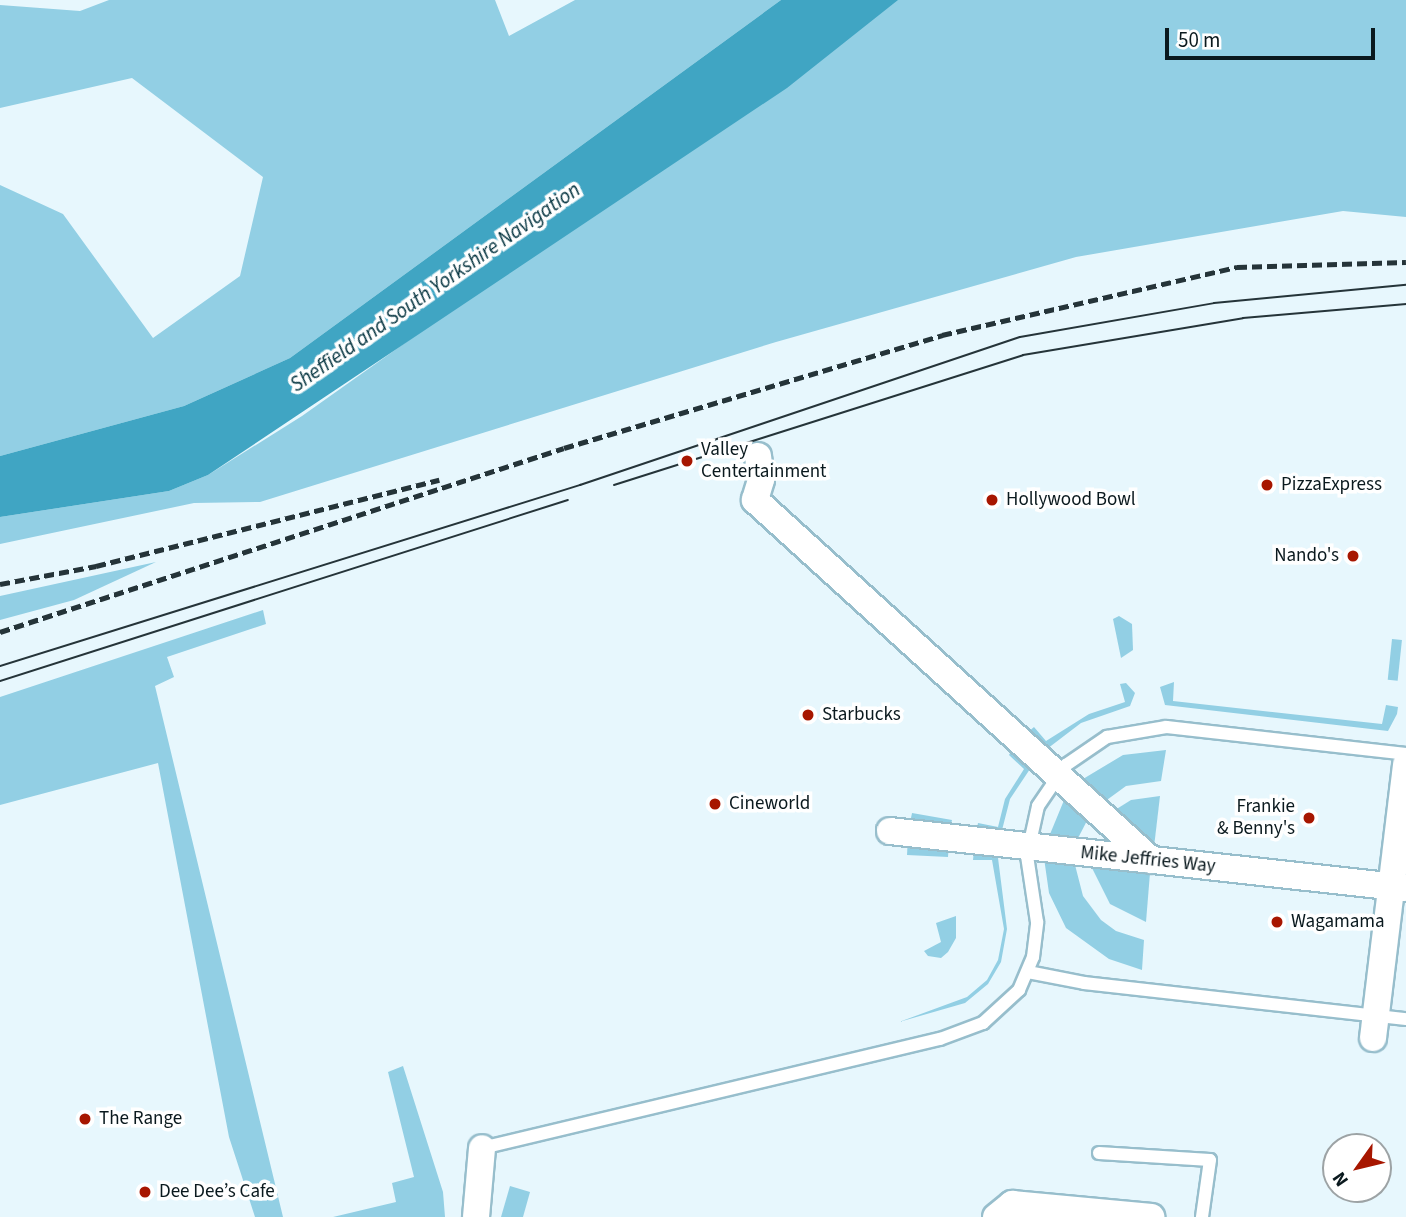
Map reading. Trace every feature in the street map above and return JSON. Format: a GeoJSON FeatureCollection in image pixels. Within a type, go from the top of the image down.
{"type":"FeatureCollection","features":[{"type":"Feature","properties":{"kind":"street"},"geometry":{"type":"LineString","coordinates":[[758,456],[761,480],[755,500],[1151,860]]}},
{"type":"Feature","properties":{"kind":"street"},"geometry":{"type":"LineString","coordinates":[[1374,1027],[1397,887],[1406,764]]}},
{"type":"Feature","properties":{"kind":"street","name":"Mike Jeffries Way"},"geometry":{"type":"LineString","coordinates":[[890,831],[1397,887]]}},
{"type":"Feature","properties":{"kind":"street"},"geometry":{"type":"LineString","coordinates":[[475,1217],[482,1148]]}},
{"type":"Feature","properties":{"kind":"street"},"geometry":{"type":"LineString","coordinates":[[996,1217],[1012,1204],[1151,1217]]}},
{"type":"Feature","properties":{"kind":"lane"},"geometry":{"type":"LineString","coordinates":[[482,1148],[960,1034],[998,1013],[1028,972],[1037,922],[1028,846],[1038,806],[1057,775],[1098,742],[1148,726],[1406,754]]}},
{"type":"Feature","properties":{"kind":"lane"},"geometry":{"type":"LineString","coordinates":[[1028,972],[1374,1027],[1406,1019]]}},
{"type":"Feature","properties":{"kind":"lane"},"geometry":{"type":"LineString","coordinates":[[1099,1153],[1210,1160],[1202,1217]]}},
{"type":"Feature","properties":{"kind":"shaded area"},"geometry":{"type":"Polygon","coordinates":[[[109,0],[495,0],[509,36],[575,0],[781,0],[290,358],[184,406],[0,456],[0,185],[63,214],[153,338],[240,276],[263,177],[132,78],[0,108],[0,5],[80,11],[109,0]]]}},
{"type":"Feature","properties":{"kind":"shaded area"},"geometry":{"type":"Polygon","coordinates":[[[889,0],[1406,0],[1406,217],[1343,211],[1076,257],[776,342],[260,502],[194,503],[0,544],[0,517],[169,491],[208,475],[302,416],[889,0]]]}},
{"type":"Feature","properties":{"kind":"shaded area"},"geometry":{"type":"Polygon","coordinates":[[[156,562],[74,600],[0,620],[0,596],[156,562]]]}},
{"type":"Feature","properties":{"kind":"shaded area"},"geometry":{"type":"Polygon","coordinates":[[[263,610],[266,624],[167,657],[174,677],[155,686],[283,1217],[255,1217],[229,1137],[158,763],[0,805],[0,697],[263,610]]]}},
{"type":"Feature","properties":{"kind":"shaded area"},"geometry":{"type":"Polygon","coordinates":[[[1119,616],[1132,624],[1133,650],[1121,658],[1113,619],[1119,616]]]}},
{"type":"Feature","properties":{"kind":"shaded area"},"geometry":{"type":"Polygon","coordinates":[[[1392,639],[1402,640],[1398,681],[1388,680],[1392,639]]]}},
{"type":"Feature","properties":{"kind":"shaded area"},"geometry":{"type":"Polygon","coordinates":[[[1174,682],[1173,701],[1382,724],[1386,705],[1398,707],[1388,731],[1165,705],[1160,687],[1174,682]]]}},
{"type":"Feature","properties":{"kind":"shaded area"},"geometry":{"type":"Polygon","coordinates":[[[1126,683],[1135,693],[1130,706],[1081,723],[1043,752],[1027,733],[1034,727],[1046,741],[1089,714],[1125,702],[1120,684],[1126,683]]]}},
{"type":"Feature","properties":{"kind":"shaded area"},"geometry":{"type":"Polygon","coordinates":[[[1014,746],[1034,763],[1010,799],[1001,834],[976,833],[978,823],[998,827],[1005,799],[1024,769],[1009,755],[1014,746]]]}},
{"type":"Feature","properties":{"kind":"shaded area"},"geometry":{"type":"Polygon","coordinates":[[[1166,750],[1161,781],[1126,786],[1100,805],[1078,782],[1123,755],[1166,750]]]}},
{"type":"Feature","properties":{"kind":"shaded area"},"geometry":{"type":"Polygon","coordinates":[[[1067,793],[1091,813],[1076,842],[1048,839],[1067,793]]]}},
{"type":"Feature","properties":{"kind":"shaded area"},"geometry":{"type":"Polygon","coordinates":[[[1160,796],[1154,847],[1115,810],[1131,800],[1160,796]]]}},
{"type":"Feature","properties":{"kind":"shaded area"},"geometry":{"type":"Polygon","coordinates":[[[912,813],[952,820],[949,832],[909,828],[912,813]]]}},
{"type":"Feature","properties":{"kind":"shaded area"},"geometry":{"type":"Polygon","coordinates":[[[908,837],[949,842],[948,857],[907,855],[908,837]]]}},
{"type":"Feature","properties":{"kind":"shaded area"},"geometry":{"type":"Polygon","coordinates":[[[974,850],[997,850],[1007,929],[1001,962],[988,984],[965,1003],[899,1022],[967,997],[987,980],[998,960],[1004,929],[992,860],[973,860],[974,850]]]}},
{"type":"Feature","properties":{"kind":"shaded area"},"geometry":{"type":"Polygon","coordinates":[[[1044,858],[1074,861],[1083,896],[1101,920],[1116,931],[1144,940],[1142,970],[1109,959],[1066,928],[1049,893],[1044,858]]]}},
{"type":"Feature","properties":{"kind":"shaded area"},"geometry":{"type":"Polygon","coordinates":[[[1090,864],[1150,873],[1146,922],[1110,904],[1090,864]]]}},
{"type":"Feature","properties":{"kind":"shaded area"},"geometry":{"type":"Polygon","coordinates":[[[956,916],[956,938],[948,952],[941,958],[928,956],[924,951],[941,942],[936,923],[956,916]]]}},
{"type":"Feature","properties":{"kind":"shaded area"},"geometry":{"type":"Polygon","coordinates":[[[403,1066],[443,1192],[445,1217],[333,1217],[396,1202],[392,1183],[414,1177],[388,1072],[403,1066]]]}},
{"type":"Feature","properties":{"kind":"shaded area"},"geometry":{"type":"Polygon","coordinates":[[[510,1186],[530,1192],[523,1217],[501,1217],[510,1186]]]}},
{"type":"Feature","properties":{"kind":"water","name":"Sheffield and South Yorkshire Navigation"},"geometry":{"type":"Polygon","coordinates":[[[781,0],[898,0],[787,88],[208,475],[169,491],[0,517],[0,456],[184,406],[290,358],[781,0]]]}},
{"type":"Feature","properties":{"kind":"tram line"},"geometry":{"type":"LineString","coordinates":[[0,666],[580,485],[1020,337],[1214,303],[1406,285]]}},
{"type":"Feature","properties":{"kind":"tram line"},"geometry":{"type":"LineString","coordinates":[[614,485],[1023,355],[1243,318],[1406,304]]}},
{"type":"Feature","properties":{"kind":"tram line"},"geometry":{"type":"LineString","coordinates":[[0,681],[568,500]]}},
{"type":"Feature","properties":{"kind":"railway"},"geometry":{"type":"LineString","coordinates":[[0,632],[564,448],[942,335],[1237,267],[1406,262]]}},
{"type":"Feature","properties":{"kind":"railway"},"geometry":{"type":"LineString","coordinates":[[0,584],[96,566],[439,480]]}},
{"type":"Feature","properties":{"kind":"place","name":"Valley Centertainment"},"geometry":{"type":"Point","coordinates":[687,461]}},
{"type":"Feature","properties":{"kind":"place","name":"PizzaExpress"},"geometry":{"type":"Point","coordinates":[1267,485]}},
{"type":"Feature","properties":{"kind":"place","name":"Hollywood Bowl"},"geometry":{"type":"Point","coordinates":[992,500]}},
{"type":"Feature","properties":{"kind":"place","name":"Nando's"},"geometry":{"type":"Point","coordinates":[1353,556]}},
{"type":"Feature","properties":{"kind":"place","name":"Starbucks"},"geometry":{"type":"Point","coordinates":[808,715]}},
{"type":"Feature","properties":{"kind":"place","name":"Cineworld"},"geometry":{"type":"Point","coordinates":[715,804]}},
{"type":"Feature","properties":{"kind":"place","name":"Frankie & Benny's"},"geometry":{"type":"Point","coordinates":[1309,818]}},
{"type":"Feature","properties":{"kind":"place","name":"Wagamama"},"geometry":{"type":"Point","coordinates":[1277,922]}},
{"type":"Feature","properties":{"kind":"place","name":"The Range"},"geometry":{"type":"Point","coordinates":[85,1119]}},
{"type":"Feature","properties":{"kind":"place","name":"Dee Dee’s Cafe"},"geometry":{"type":"Point","coordinates":[145,1192]}}]}
